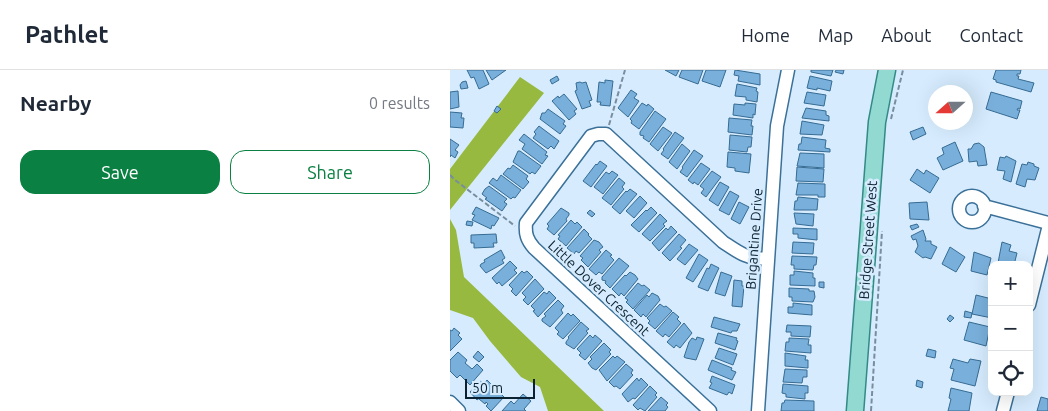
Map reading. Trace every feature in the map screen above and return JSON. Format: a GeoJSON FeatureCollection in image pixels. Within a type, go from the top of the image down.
{"type":"FeatureCollection","features":[{"type":"Feature","properties":{"kind":"main road","name":"Bridge Street West"},"geometry":{"type":"LineString","coordinates":[[855,411],[877,122],[887,70]]}},
{"type":"Feature","properties":{"kind":"street","name":"Brigantine Drive"},"geometry":{"type":"LineString","coordinates":[[758,411],[778,126],[788,70]]}},
{"type":"Feature","properties":{"kind":"street"},"geometry":{"type":"LineString","coordinates":[[525,233],[526,223],[591,136],[606,134],[723,242],[744,256],[752,259],[768,259]]}},
{"type":"Feature","properties":{"kind":"street"},"geometry":{"type":"LineString","coordinates":[[984,206],[1048,224]]}},
{"type":"Feature","properties":{"kind":"street"},"geometry":{"type":"LineString","coordinates":[[1033,288],[1048,228]]}},
{"type":"Feature","properties":{"kind":"street","name":"Little Dover Crescent"},"geometry":{"type":"LineString","coordinates":[[525,233],[528,241],[534,248],[710,411]]}},
{"type":"Feature","properties":{"kind":"street"},"geometry":{"type":"LineString","coordinates":[[1003,411],[1007,396]]}},
{"type":"Feature","properties":{"kind":"street"},"geometry":{"type":"LineString","coordinates":[[450,402],[459,411]]}},
{"type":"Feature","properties":{"kind":"path"},"geometry":{"type":"LineString","coordinates":[[606,134],[625,70]]}},
{"type":"Feature","properties":{"kind":"path"},"geometry":{"type":"LineString","coordinates":[[892,118],[904,70]]}},
{"type":"Feature","properties":{"kind":"path"},"geometry":{"type":"LineString","coordinates":[[450,175],[525,233]]}},
{"type":"Feature","properties":{"kind":"path"},"geometry":{"type":"LineString","coordinates":[[870,411],[883,226]]}},
{"type":"Feature","properties":{"kind":"green space"},"geometry":{"type":"Polygon","coordinates":[[[520,77],[544,93],[450,210],[450,169],[520,77]]]}},
{"type":"Feature","properties":{"kind":"green space"},"geometry":{"type":"Polygon","coordinates":[[[450,219],[456,230],[464,277],[604,411],[548,411],[540,387],[521,377],[473,318],[450,310],[450,219]]]}},
{"type":"Feature","properties":{"kind":"building"},"geometry":{"type":"Polygon","coordinates":[[[467,70],[483,70],[489,84],[479,89],[474,77],[471,78],[467,70]]]}},
{"type":"Feature","properties":{"kind":"building"},"geometry":{"type":"Polygon","coordinates":[[[486,70],[506,70],[492,80],[486,70]]]}},
{"type":"Feature","properties":{"kind":"building"},"geometry":{"type":"Polygon","coordinates":[[[665,70],[679,70],[676,76],[665,70]]]}},
{"type":"Feature","properties":{"kind":"building"},"geometry":{"type":"Polygon","coordinates":[[[682,70],[703,70],[698,84],[679,77],[682,70]]]}},
{"type":"Feature","properties":{"kind":"building"},"geometry":{"type":"Polygon","coordinates":[[[706,70],[726,70],[720,87],[702,81],[706,70]]]}},
{"type":"Feature","properties":{"kind":"building"},"geometry":{"type":"Polygon","coordinates":[[[735,70],[760,74],[760,85],[738,81],[739,76],[734,75],[735,70]]]}},
{"type":"Feature","properties":{"kind":"building"},"geometry":{"type":"Polygon","coordinates":[[[811,70],[833,70],[831,76],[811,72],[811,70]]]}},
{"type":"Feature","properties":{"kind":"building"},"geometry":{"type":"Polygon","coordinates":[[[836,70],[844,70],[843,74],[835,72],[836,70]]]}},
{"type":"Feature","properties":{"kind":"building"},"geometry":{"type":"Polygon","coordinates":[[[996,70],[1021,70],[1020,74],[1017,74],[1019,76],[1018,79],[1034,83],[1031,92],[996,82],[993,79],[996,70]]]}},
{"type":"Feature","properties":{"kind":"building"},"geometry":{"type":"Polygon","coordinates":[[[557,76],[559,80],[552,84],[550,80],[557,76]]]}},
{"type":"Feature","properties":{"kind":"building"},"geometry":{"type":"Polygon","coordinates":[[[810,76],[832,81],[830,91],[807,88],[810,76]]]}},
{"type":"Feature","properties":{"kind":"building"},"geometry":{"type":"Polygon","coordinates":[[[605,80],[613,81],[610,106],[600,105],[601,102],[597,102],[599,82],[605,83],[605,80]]]}},
{"type":"Feature","properties":{"kind":"building"},"geometry":{"type":"Polygon","coordinates":[[[466,81],[468,88],[461,89],[460,85],[466,81]]]}},
{"type":"Feature","properties":{"kind":"building"},"geometry":{"type":"Polygon","coordinates":[[[586,82],[592,100],[589,101],[591,106],[582,109],[575,91],[577,90],[576,83],[586,82]]]}},
{"type":"Feature","properties":{"kind":"building"},"geometry":{"type":"Polygon","coordinates":[[[737,84],[757,88],[757,102],[746,100],[746,97],[735,96],[737,84]]]}},
{"type":"Feature","properties":{"kind":"building"},"geometry":{"type":"Polygon","coordinates":[[[631,90],[637,94],[634,98],[639,101],[628,117],[618,108],[631,90]]]}},
{"type":"Feature","properties":{"kind":"building"},"geometry":{"type":"Polygon","coordinates":[[[458,91],[459,107],[450,109],[450,92],[458,91]]]}},
{"type":"Feature","properties":{"kind":"building"},"geometry":{"type":"Polygon","coordinates":[[[807,92],[826,95],[824,106],[804,103],[807,92]]]}},
{"type":"Feature","properties":{"kind":"building"},"geometry":{"type":"Polygon","coordinates":[[[991,92],[1022,101],[1020,109],[1018,108],[1017,110],[1020,110],[1017,119],[986,109],[991,92]]]}},
{"type":"Feature","properties":{"kind":"building"},"geometry":{"type":"Polygon","coordinates":[[[564,94],[577,109],[574,111],[576,114],[569,120],[552,101],[564,94]]]}},
{"type":"Feature","properties":{"kind":"building"},"geometry":{"type":"Polygon","coordinates":[[[642,103],[647,106],[648,104],[654,109],[639,129],[631,123],[630,119],[642,103]]]}},
{"type":"Feature","properties":{"kind":"building"},"geometry":{"type":"Polygon","coordinates":[[[745,103],[756,104],[753,118],[733,115],[734,104],[745,105],[745,103]]]}},
{"type":"Feature","properties":{"kind":"building"},"geometry":{"type":"Polygon","coordinates":[[[497,106],[501,109],[497,113],[494,111],[497,106]]]}},
{"type":"Feature","properties":{"kind":"building"},"geometry":{"type":"Polygon","coordinates":[[[806,108],[826,111],[829,121],[802,118],[806,108]]]}},
{"type":"Feature","properties":{"kind":"building"},"geometry":{"type":"Polygon","coordinates":[[[548,109],[565,121],[563,124],[566,126],[560,134],[540,119],[542,113],[545,113],[548,109]]]}},
{"type":"Feature","properties":{"kind":"building"},"geometry":{"type":"Polygon","coordinates":[[[655,111],[666,119],[649,142],[643,138],[644,136],[640,135],[640,132],[655,111]]]}},
{"type":"Feature","properties":{"kind":"building"},"geometry":{"type":"Polygon","coordinates":[[[450,112],[462,113],[461,118],[464,118],[463,128],[450,127],[450,112]]]}},
{"type":"Feature","properties":{"kind":"building"},"geometry":{"type":"Polygon","coordinates":[[[729,118],[752,120],[752,135],[728,132],[729,118]]]}},
{"type":"Feature","properties":{"kind":"building"},"geometry":{"type":"Polygon","coordinates":[[[802,121],[824,125],[822,135],[800,134],[802,121]]]}},
{"type":"Feature","properties":{"kind":"building"},"geometry":{"type":"Polygon","coordinates":[[[539,126],[559,141],[554,149],[551,146],[548,149],[533,138],[536,134],[534,132],[539,126]]]}},
{"type":"Feature","properties":{"kind":"building"},"geometry":{"type":"Polygon","coordinates":[[[663,127],[672,133],[658,151],[650,144],[663,127]]]}},
{"type":"Feature","properties":{"kind":"building"},"geometry":{"type":"Polygon","coordinates":[[[923,127],[926,134],[913,140],[910,132],[923,127]]]}},
{"type":"Feature","properties":{"kind":"building"},"geometry":{"type":"Polygon","coordinates":[[[675,132],[684,138],[668,159],[661,154],[675,132]]]}},
{"type":"Feature","properties":{"kind":"building"},"geometry":{"type":"Polygon","coordinates":[[[524,134],[547,152],[545,155],[548,156],[542,164],[522,149],[525,144],[519,140],[524,134]]]}},
{"type":"Feature","properties":{"kind":"building"},"geometry":{"type":"Polygon","coordinates":[[[730,135],[752,137],[751,147],[748,147],[747,152],[729,150],[730,135]]]}},
{"type":"Feature","properties":{"kind":"building"},"geometry":{"type":"Polygon","coordinates":[[[802,137],[826,140],[825,148],[830,149],[830,152],[798,150],[802,137]]]}},
{"type":"Feature","properties":{"kind":"building"},"geometry":{"type":"Polygon","coordinates":[[[450,139],[459,145],[455,150],[458,152],[455,158],[451,155],[450,157],[450,139]]]}},
{"type":"Feature","properties":{"kind":"building"},"geometry":{"type":"Polygon","coordinates":[[[955,142],[963,161],[943,170],[937,158],[944,154],[942,148],[955,142]]]}},
{"type":"Feature","properties":{"kind":"building"},"geometry":{"type":"Polygon","coordinates":[[[979,143],[984,147],[987,165],[978,166],[977,161],[969,162],[968,149],[971,149],[974,144],[979,143]]]}},
{"type":"Feature","properties":{"kind":"building"},"geometry":{"type":"Polygon","coordinates":[[[682,144],[690,151],[677,169],[669,162],[682,144]]]}},
{"type":"Feature","properties":{"kind":"building"},"geometry":{"type":"Polygon","coordinates":[[[694,150],[703,156],[687,177],[680,172],[694,150]]]}},
{"type":"Feature","properties":{"kind":"building"},"geometry":{"type":"Polygon","coordinates":[[[518,151],[541,166],[535,174],[532,172],[530,174],[513,162],[518,151]]]}},
{"type":"Feature","properties":{"kind":"building"},"geometry":{"type":"Polygon","coordinates":[[[728,152],[751,154],[749,173],[735,171],[735,168],[727,167],[728,152]]]}},
{"type":"Feature","properties":{"kind":"building"},"geometry":{"type":"Polygon","coordinates":[[[800,153],[824,154],[824,168],[797,166],[800,153]]]}},
{"type":"Feature","properties":{"kind":"building"},"geometry":{"type":"Polygon","coordinates":[[[1006,156],[1016,161],[1011,182],[1003,179],[1005,171],[997,170],[1000,157],[1005,158],[1006,156]]]}},
{"type":"Feature","properties":{"kind":"building"},"geometry":{"type":"Polygon","coordinates":[[[600,161],[607,166],[591,187],[583,181],[600,161]]]}},
{"type":"Feature","properties":{"kind":"building"},"geometry":{"type":"Polygon","coordinates":[[[1028,162],[1039,168],[1035,180],[1027,179],[1025,187],[1016,184],[1022,164],[1027,165],[1028,162]]]}},
{"type":"Feature","properties":{"kind":"building"},"geometry":{"type":"Polygon","coordinates":[[[701,163],[710,169],[698,185],[694,182],[693,184],[688,180],[701,163]]]}},
{"type":"Feature","properties":{"kind":"building"},"geometry":{"type":"Polygon","coordinates":[[[513,165],[528,176],[526,179],[529,182],[523,189],[503,174],[513,165]]]}},
{"type":"Feature","properties":{"kind":"building"},"geometry":{"type":"Polygon","coordinates":[[[797,167],[824,169],[823,182],[796,181],[797,167]]]}},
{"type":"Feature","properties":{"kind":"building"},"geometry":{"type":"Polygon","coordinates":[[[917,169],[924,174],[926,170],[939,178],[930,193],[910,180],[917,169]]]}},
{"type":"Feature","properties":{"kind":"building"},"geometry":{"type":"Polygon","coordinates":[[[612,171],[618,175],[603,194],[594,187],[606,172],[609,174],[612,171]]]}},
{"type":"Feature","properties":{"kind":"building"},"geometry":{"type":"Polygon","coordinates":[[[712,171],[721,177],[706,197],[701,193],[704,189],[700,186],[712,171]]]}},
{"type":"Feature","properties":{"kind":"building"},"geometry":{"type":"Polygon","coordinates":[[[501,175],[521,190],[515,198],[511,199],[489,183],[493,178],[497,181],[501,175]]]}},
{"type":"Feature","properties":{"kind":"building"},"geometry":{"type":"Polygon","coordinates":[[[619,178],[625,183],[622,187],[624,189],[611,205],[602,198],[619,178]]]}},
{"type":"Feature","properties":{"kind":"building"},"geometry":{"type":"Polygon","coordinates":[[[720,182],[729,187],[718,206],[709,200],[720,182]]]}},
{"type":"Feature","properties":{"kind":"building"},"geometry":{"type":"Polygon","coordinates":[[[798,183],[825,184],[825,197],[818,197],[818,195],[796,195],[798,183]]]}},
{"type":"Feature","properties":{"kind":"building"},"geometry":{"type":"Polygon","coordinates":[[[489,186],[507,199],[504,202],[507,204],[502,211],[485,199],[487,198],[482,194],[489,186]]]}},
{"type":"Feature","properties":{"kind":"building"},"geometry":{"type":"Polygon","coordinates":[[[630,189],[637,194],[620,214],[612,207],[630,189]]]}},
{"type":"Feature","properties":{"kind":"building"},"geometry":{"type":"Polygon","coordinates":[[[730,191],[739,196],[729,215],[719,210],[730,191]]]}},
{"type":"Feature","properties":{"kind":"building"},"geometry":{"type":"Polygon","coordinates":[[[640,196],[647,203],[634,218],[626,211],[640,196]]]}},
{"type":"Feature","properties":{"kind":"building"},"geometry":{"type":"Polygon","coordinates":[[[798,197],[818,199],[817,210],[794,210],[795,201],[797,201],[798,197]]]}},
{"type":"Feature","properties":{"kind":"building"},"geometry":{"type":"Polygon","coordinates":[[[739,202],[749,207],[740,224],[731,219],[739,202]]]}},
{"type":"Feature","properties":{"kind":"building"},"geometry":{"type":"Polygon","coordinates":[[[927,202],[929,220],[910,219],[909,203],[927,202]]]}},
{"type":"Feature","properties":{"kind":"building"},"geometry":{"type":"Polygon","coordinates":[[[476,207],[499,218],[494,226],[492,225],[491,229],[472,220],[475,215],[472,214],[476,207]]]}},
{"type":"Feature","properties":{"kind":"building"},"geometry":{"type":"Polygon","coordinates":[[[651,207],[657,213],[639,232],[631,225],[651,207]]]}},
{"type":"Feature","properties":{"kind":"building"},"geometry":{"type":"Polygon","coordinates":[[[561,208],[569,213],[569,215],[566,219],[567,221],[554,235],[547,229],[549,226],[547,224],[561,208]]]}},
{"type":"Feature","properties":{"kind":"building"},"geometry":{"type":"Polygon","coordinates":[[[590,210],[595,214],[592,217],[587,213],[590,210]]]}},
{"type":"Feature","properties":{"kind":"building"},"geometry":{"type":"Polygon","coordinates":[[[794,213],[814,214],[813,226],[796,224],[794,213]]]}},
{"type":"Feature","properties":{"kind":"building"},"geometry":{"type":"Polygon","coordinates":[[[660,214],[667,221],[663,224],[665,226],[650,241],[642,234],[660,214]]]}},
{"type":"Feature","properties":{"kind":"building"},"geometry":{"type":"Polygon","coordinates":[[[571,220],[575,224],[577,222],[582,227],[566,246],[558,239],[560,236],[558,235],[571,220]]]}},
{"type":"Feature","properties":{"kind":"building"},"geometry":{"type":"Polygon","coordinates":[[[467,221],[473,222],[472,226],[466,225],[467,221]]]}},
{"type":"Feature","properties":{"kind":"building"},"geometry":{"type":"Polygon","coordinates":[[[917,224],[919,227],[912,230],[910,226],[917,224]]]}},
{"type":"Feature","properties":{"kind":"building"},"geometry":{"type":"Polygon","coordinates":[[[671,226],[677,232],[659,251],[652,243],[666,228],[668,230],[671,226]]]}},
{"type":"Feature","properties":{"kind":"building"},"geometry":{"type":"Polygon","coordinates":[[[793,228],[817,229],[817,240],[798,238],[798,234],[793,234],[793,228]]]}},
{"type":"Feature","properties":{"kind":"building"},"geometry":{"type":"Polygon","coordinates":[[[584,229],[592,239],[579,253],[576,251],[574,254],[567,248],[584,229]]]}},
{"type":"Feature","properties":{"kind":"building"},"geometry":{"type":"Polygon","coordinates":[[[923,230],[925,241],[931,241],[931,244],[937,247],[931,259],[923,258],[915,252],[918,246],[916,239],[913,240],[911,236],[923,230]]]}},
{"type":"Feature","properties":{"kind":"building"},"geometry":{"type":"Polygon","coordinates":[[[496,234],[497,243],[493,243],[494,247],[474,248],[474,243],[471,243],[471,235],[496,234]]]}},
{"type":"Feature","properties":{"kind":"building"},"geometry":{"type":"Polygon","coordinates":[[[679,234],[686,240],[680,247],[682,248],[670,261],[662,253],[679,234]]]}},
{"type":"Feature","properties":{"kind":"building"},"geometry":{"type":"Polygon","coordinates":[[[594,240],[603,247],[588,267],[581,260],[583,258],[580,256],[594,240]]]}},
{"type":"Feature","properties":{"kind":"building"},"geometry":{"type":"Polygon","coordinates":[[[793,242],[814,243],[813,254],[792,253],[793,242]]]}},
{"type":"Feature","properties":{"kind":"building"},"geometry":{"type":"Polygon","coordinates":[[[1002,242],[1011,245],[1009,251],[1017,253],[1015,261],[998,261],[1002,242]]]}},
{"type":"Feature","properties":{"kind":"building"},"geometry":{"type":"Polygon","coordinates":[[[689,244],[698,250],[685,265],[677,259],[689,244]]]}},
{"type":"Feature","properties":{"kind":"building"},"geometry":{"type":"Polygon","coordinates":[[[950,247],[965,257],[956,272],[942,264],[950,247]]]}},
{"type":"Feature","properties":{"kind":"building"},"geometry":{"type":"Polygon","coordinates":[[[501,250],[505,258],[502,260],[504,263],[486,273],[480,266],[481,264],[485,262],[484,260],[501,250]]]}},
{"type":"Feature","properties":{"kind":"building"},"geometry":{"type":"Polygon","coordinates":[[[606,250],[612,255],[610,256],[614,260],[602,274],[599,272],[596,275],[589,269],[606,250]]]}},
{"type":"Feature","properties":{"kind":"building"},"geometry":{"type":"Polygon","coordinates":[[[974,252],[991,258],[990,261],[988,261],[987,275],[971,271],[974,252]]]}},
{"type":"Feature","properties":{"kind":"building"},"geometry":{"type":"Polygon","coordinates":[[[699,254],[708,260],[693,282],[686,278],[699,254]]]}},
{"type":"Feature","properties":{"kind":"building"},"geometry":{"type":"Polygon","coordinates":[[[792,256],[817,257],[816,265],[814,265],[813,270],[794,269],[794,265],[791,265],[792,256]]]}},
{"type":"Feature","properties":{"kind":"building"},"geometry":{"type":"Polygon","coordinates":[[[619,258],[629,266],[610,288],[605,283],[606,281],[602,280],[602,277],[619,258]]]}},
{"type":"Feature","properties":{"kind":"building"},"geometry":{"type":"Polygon","coordinates":[[[510,261],[517,268],[514,270],[517,273],[502,286],[499,282],[497,284],[492,278],[510,261]]]}},
{"type":"Feature","properties":{"kind":"building"},"geometry":{"type":"Polygon","coordinates":[[[711,264],[719,268],[708,291],[698,287],[707,268],[709,269],[711,264]]]}},
{"type":"Feature","properties":{"kind":"building"},"geometry":{"type":"Polygon","coordinates":[[[522,271],[524,273],[527,271],[533,277],[516,296],[511,291],[513,289],[509,285],[522,271]]]}},
{"type":"Feature","properties":{"kind":"building"},"geometry":{"type":"Polygon","coordinates":[[[794,271],[813,273],[815,286],[790,285],[790,275],[794,275],[794,271]]]}},
{"type":"Feature","properties":{"kind":"building"},"geometry":{"type":"Polygon","coordinates":[[[630,272],[638,279],[624,296],[621,293],[619,296],[612,289],[630,272]]]}},
{"type":"Feature","properties":{"kind":"building"},"geometry":{"type":"Polygon","coordinates":[[[721,272],[732,276],[725,296],[715,293],[721,272]]]}},
{"type":"Feature","properties":{"kind":"building"},"geometry":{"type":"Polygon","coordinates":[[[535,279],[544,289],[528,305],[523,300],[526,297],[522,293],[535,279]]]}},
{"type":"Feature","properties":{"kind":"building"},"geometry":{"type":"Polygon","coordinates":[[[734,280],[742,281],[742,286],[744,286],[742,307],[732,306],[734,280]]]}},
{"type":"Feature","properties":{"kind":"building"},"geometry":{"type":"Polygon","coordinates":[[[819,282],[824,282],[824,288],[819,287],[819,282]]]}},
{"type":"Feature","properties":{"kind":"building"},"geometry":{"type":"Polygon","coordinates":[[[638,283],[650,290],[633,309],[626,302],[628,300],[625,298],[638,283]]]}},
{"type":"Feature","properties":{"kind":"building"},"geometry":{"type":"Polygon","coordinates":[[[789,288],[814,291],[815,297],[813,302],[792,301],[792,297],[789,297],[789,288]]]}},
{"type":"Feature","properties":{"kind":"building"},"geometry":{"type":"Polygon","coordinates":[[[549,291],[556,298],[538,317],[531,306],[544,292],[547,294],[549,291]]]}},
{"type":"Feature","properties":{"kind":"building"},"geometry":{"type":"Polygon","coordinates":[[[652,293],[658,296],[660,300],[646,317],[643,314],[641,317],[634,310],[647,295],[649,297],[652,293]]]}},
{"type":"Feature","properties":{"kind":"building"},"geometry":{"type":"Polygon","coordinates":[[[976,295],[988,298],[988,317],[972,314],[976,295]]]}},
{"type":"Feature","properties":{"kind":"building"},"geometry":{"type":"Polygon","coordinates":[[[558,300],[564,306],[561,310],[563,313],[550,327],[542,319],[546,316],[544,314],[558,300]]]}},
{"type":"Feature","properties":{"kind":"building"},"geometry":{"type":"Polygon","coordinates":[[[793,303],[812,305],[812,315],[788,313],[788,307],[793,307],[793,303]]]}},
{"type":"Feature","properties":{"kind":"building"},"geometry":{"type":"Polygon","coordinates":[[[660,304],[672,311],[655,329],[648,323],[650,321],[647,318],[660,304]]]}},
{"type":"Feature","properties":{"kind":"building"},"geometry":{"type":"Polygon","coordinates":[[[965,311],[972,313],[971,318],[964,317],[965,311]]]}},
{"type":"Feature","properties":{"kind":"building"},"geometry":{"type":"Polygon","coordinates":[[[673,312],[679,317],[677,319],[681,323],[669,337],[665,334],[663,337],[656,331],[673,312]]]}},
{"type":"Feature","properties":{"kind":"building"},"geometry":{"type":"Polygon","coordinates":[[[568,313],[571,316],[573,314],[580,321],[563,339],[557,334],[559,332],[555,328],[568,313]]]}},
{"type":"Feature","properties":{"kind":"building"},"geometry":{"type":"Polygon","coordinates":[[[950,315],[954,318],[950,322],[947,319],[950,315]]]}},
{"type":"Feature","properties":{"kind":"building"},"geometry":{"type":"Polygon","coordinates":[[[714,317],[740,324],[737,331],[732,331],[731,333],[711,327],[714,317]]]}},
{"type":"Feature","properties":{"kind":"building"},"geometry":{"type":"Polygon","coordinates":[[[581,322],[589,329],[586,331],[588,333],[574,349],[566,344],[566,342],[581,322]]]}},
{"type":"Feature","properties":{"kind":"building"},"geometry":{"type":"Polygon","coordinates":[[[969,322],[988,327],[986,346],[964,340],[969,322]]]}},
{"type":"Feature","properties":{"kind":"building"},"geometry":{"type":"Polygon","coordinates":[[[684,323],[692,333],[680,348],[676,345],[674,348],[667,342],[684,323]]]}},
{"type":"Feature","properties":{"kind":"building"},"geometry":{"type":"Polygon","coordinates":[[[787,325],[811,326],[810,337],[791,336],[791,332],[786,332],[787,325]]]}},
{"type":"Feature","properties":{"kind":"building"},"geometry":{"type":"Polygon","coordinates":[[[454,328],[460,333],[458,335],[462,339],[450,351],[450,330],[452,331],[454,328]]]}},
{"type":"Feature","properties":{"kind":"building"},"geometry":{"type":"Polygon","coordinates":[[[718,333],[737,338],[735,350],[715,343],[718,333]]]}},
{"type":"Feature","properties":{"kind":"building"},"geometry":{"type":"Polygon","coordinates":[[[590,335],[593,338],[595,335],[602,341],[585,360],[579,355],[581,353],[577,349],[590,335]]]}},
{"type":"Feature","properties":{"kind":"building"},"geometry":{"type":"Polygon","coordinates":[[[697,337],[704,339],[696,360],[684,357],[689,342],[692,338],[696,340],[697,337]]]}},
{"type":"Feature","properties":{"kind":"building"},"geometry":{"type":"Polygon","coordinates":[[[789,338],[809,339],[808,345],[811,345],[811,353],[785,351],[786,342],[789,342],[789,338]]]}},
{"type":"Feature","properties":{"kind":"building"},"geometry":{"type":"Polygon","coordinates":[[[604,343],[611,350],[609,352],[611,354],[596,370],[588,363],[592,359],[590,357],[604,343]]]}},
{"type":"Feature","properties":{"kind":"building"},"geometry":{"type":"Polygon","coordinates":[[[719,348],[737,354],[733,365],[715,358],[719,348]]]}},
{"type":"Feature","properties":{"kind":"building"},"geometry":{"type":"Polygon","coordinates":[[[928,349],[936,351],[935,358],[926,356],[928,349]]]}},
{"type":"Feature","properties":{"kind":"building"},"geometry":{"type":"Polygon","coordinates":[[[478,351],[484,357],[479,362],[473,357],[478,351]]]}},
{"type":"Feature","properties":{"kind":"building"},"geometry":{"type":"Polygon","coordinates":[[[458,352],[467,360],[465,363],[472,369],[477,364],[483,370],[470,385],[460,375],[457,378],[450,371],[450,360],[458,352]]]}},
{"type":"Feature","properties":{"kind":"building"},"geometry":{"type":"Polygon","coordinates":[[[785,353],[806,356],[805,360],[808,360],[808,368],[785,366],[785,353]]]}},
{"type":"Feature","properties":{"kind":"building"},"geometry":{"type":"Polygon","coordinates":[[[613,356],[615,358],[617,356],[625,362],[607,381],[599,370],[613,356]]]}},
{"type":"Feature","properties":{"kind":"building"},"geometry":{"type":"Polygon","coordinates":[[[953,359],[968,363],[970,359],[981,361],[975,386],[951,380],[954,369],[950,368],[953,359]]]}},
{"type":"Feature","properties":{"kind":"building"},"geometry":{"type":"Polygon","coordinates":[[[712,360],[732,368],[731,370],[736,372],[732,380],[708,370],[712,360]]]}},
{"type":"Feature","properties":{"kind":"building"},"geometry":{"type":"Polygon","coordinates":[[[626,364],[633,370],[631,373],[633,375],[620,389],[616,386],[614,387],[609,382],[626,364]]]}},
{"type":"Feature","properties":{"kind":"building"},"geometry":{"type":"Polygon","coordinates":[[[785,369],[807,370],[807,377],[803,377],[802,383],[783,382],[785,369]]]}},
{"type":"Feature","properties":{"kind":"building"},"geometry":{"type":"Polygon","coordinates":[[[712,376],[735,385],[732,394],[729,392],[727,395],[709,388],[712,383],[710,382],[712,376]]]}},
{"type":"Feature","properties":{"kind":"building"},"geometry":{"type":"Polygon","coordinates":[[[637,378],[639,381],[641,378],[648,385],[635,399],[633,398],[628,402],[622,394],[637,378]]]}},
{"type":"Feature","properties":{"kind":"building"},"geometry":{"type":"Polygon","coordinates":[[[487,380],[504,397],[491,411],[486,406],[488,404],[486,402],[485,404],[479,399],[481,397],[477,400],[470,392],[480,381],[484,384],[487,380]]]}},
{"type":"Feature","properties":{"kind":"building"},"geometry":{"type":"Polygon","coordinates":[[[917,380],[923,382],[922,388],[916,386],[917,380]]]}},
{"type":"Feature","properties":{"kind":"building"},"geometry":{"type":"Polygon","coordinates":[[[783,384],[808,386],[808,393],[805,393],[805,399],[786,397],[786,394],[782,393],[783,384]]]}},
{"type":"Feature","properties":{"kind":"building"},"geometry":{"type":"Polygon","coordinates":[[[650,386],[657,393],[655,395],[657,397],[645,411],[640,408],[638,410],[633,405],[650,386]]]}},
{"type":"Feature","properties":{"kind":"building"},"geometry":{"type":"Polygon","coordinates":[[[951,388],[972,393],[969,411],[948,411],[951,388]]]}},
{"type":"Feature","properties":{"kind":"building"},"geometry":{"type":"Polygon","coordinates":[[[523,394],[531,401],[524,409],[526,411],[502,411],[511,401],[514,404],[523,394]]]}},
{"type":"Feature","properties":{"kind":"building"},"geometry":{"type":"Polygon","coordinates":[[[661,397],[668,403],[665,411],[648,411],[661,397]]]}},
{"type":"Feature","properties":{"kind":"building"},"geometry":{"type":"Polygon","coordinates":[[[1041,397],[1048,399],[1048,411],[1037,411],[1041,397]]]}},
{"type":"Feature","properties":{"kind":"building"},"geometry":{"type":"Polygon","coordinates":[[[785,400],[814,401],[814,411],[781,411],[782,403],[785,400]]]}}]}
